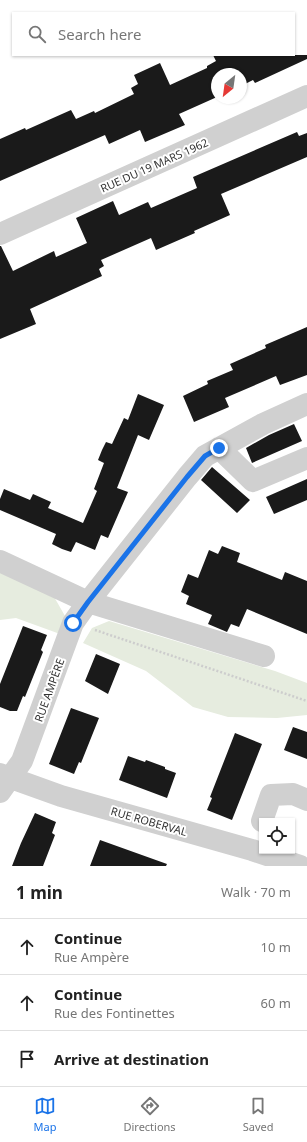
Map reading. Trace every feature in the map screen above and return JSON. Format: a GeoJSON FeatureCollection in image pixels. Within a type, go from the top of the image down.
{"type":"FeatureCollection","features":[{"type":"Feature","properties":{"kind":"street","name":"RUE DU 19 MARS 1962"},"geometry":{"type":"LineString","coordinates":[[0,234],[307,96]]}},
{"type":"Feature","properties":{"kind":"street","name":"RUE AMPÈRE"},"geometry":{"type":"LineString","coordinates":[[3,781],[22,761],[73,623],[187,477],[205,456],[263,424],[307,404]]}},
{"type":"Feature","properties":{"kind":"street"},"geometry":{"type":"LineString","coordinates":[[219,448],[253,481],[307,458]]}},
{"type":"Feature","properties":{"kind":"street"},"geometry":{"type":"LineString","coordinates":[[0,561],[88,602],[264,656]]}},
{"type":"Feature","properties":{"kind":"street","name":"RUE ROBERVAL"},"geometry":{"type":"LineString","coordinates":[[3,781],[252,850],[300,866]]}},
{"type":"Feature","properties":{"kind":"street"},"geometry":{"type":"LineString","coordinates":[[263,818],[271,795],[293,794],[307,800]]}},
{"type":"Feature","properties":{"kind":"street"},"geometry":{"type":"LineString","coordinates":[[252,850],[259,830]]}},
{"type":"Feature","properties":{"kind":"path"},"geometry":{"type":"LineString","coordinates":[[73,623],[307,701]]}},
{"type":"Feature","properties":{"kind":"shaded area"},"geometry":{"type":"Polygon","coordinates":[[[0,571],[53,595],[65,616],[60,634],[16,618],[0,620],[0,571]]]}},
{"type":"Feature","properties":{"kind":"shaded area"},"geometry":{"type":"Polygon","coordinates":[[[109,621],[275,671],[307,683],[307,715],[277,718],[228,717],[193,707],[146,671],[83,643],[92,628],[109,621]]]}},
{"type":"Feature","properties":{"kind":"building"},"geometry":{"type":"Polygon","coordinates":[[[307,55],[307,59],[255,83],[253,80],[247,83],[247,68],[211,68],[211,100],[179,114],[185,125],[145,142],[140,130],[109,144],[105,135],[0,181],[0,139],[25,128],[26,130],[71,110],[76,119],[94,111],[95,113],[134,94],[131,88],[138,84],[134,75],[160,63],[170,85],[207,68],[207,66],[216,61],[214,56],[307,55]]]}},
{"type":"Feature","properties":{"kind":"building"},"geometry":{"type":"Polygon","coordinates":[[[297,132],[299,136],[307,133],[307,157],[221,194],[230,215],[194,231],[195,233],[156,250],[151,238],[101,260],[104,266],[99,269],[102,276],[30,309],[36,324],[0,339],[0,246],[13,271],[54,251],[56,257],[87,243],[76,218],[113,201],[119,215],[148,202],[151,208],[197,188],[193,177],[297,132]]]}},
{"type":"Feature","properties":{"kind":"building"},"geometry":{"type":"Polygon","coordinates":[[[307,327],[307,375],[280,385],[276,376],[225,398],[229,407],[194,422],[183,396],[208,384],[207,381],[233,370],[230,364],[266,348],[265,345],[307,327]]]}},
{"type":"Feature","properties":{"kind":"building"},"geometry":{"type":"Polygon","coordinates":[[[138,394],[164,405],[149,440],[138,435],[117,488],[128,492],[108,538],[101,535],[95,550],[76,542],[71,552],[62,549],[52,544],[56,534],[0,510],[0,499],[4,489],[30,500],[33,494],[51,502],[48,508],[83,523],[97,491],[94,489],[104,463],[98,460],[102,450],[106,442],[112,444],[124,418],[128,420],[138,394]]]}},
{"type":"Feature","properties":{"kind":"building"},"geometry":{"type":"Polygon","coordinates":[[[294,424],[302,441],[252,463],[246,448],[269,435],[294,424]]]}},
{"type":"Feature","properties":{"kind":"building"},"geometry":{"type":"Polygon","coordinates":[[[212,467],[250,500],[237,513],[201,480],[212,467]]]}},
{"type":"Feature","properties":{"kind":"building"},"geometry":{"type":"Polygon","coordinates":[[[307,479],[307,500],[274,514],[266,497],[307,479]]]}},
{"type":"Feature","properties":{"kind":"building"},"geometry":{"type":"Polygon","coordinates":[[[222,546],[240,553],[237,562],[282,580],[285,572],[307,581],[307,634],[247,609],[239,627],[231,624],[227,632],[208,624],[212,615],[186,604],[189,596],[181,592],[188,574],[198,578],[209,550],[218,554],[222,546]]]}},
{"type":"Feature","properties":{"kind":"building"},"geometry":{"type":"Polygon","coordinates":[[[23,626],[47,635],[41,650],[43,652],[25,697],[23,696],[17,711],[10,711],[0,707],[0,684],[23,626]]]}},
{"type":"Feature","properties":{"kind":"building"},"geometry":{"type":"Polygon","coordinates":[[[96,654],[120,664],[108,694],[85,681],[96,654]]]}},
{"type":"Feature","properties":{"kind":"building"},"geometry":{"type":"Polygon","coordinates":[[[71,708],[99,718],[81,763],[79,762],[74,774],[49,764],[71,708]]]}},
{"type":"Feature","properties":{"kind":"building"},"geometry":{"type":"Polygon","coordinates":[[[293,727],[307,732],[307,759],[284,750],[293,727]]]}},
{"type":"Feature","properties":{"kind":"building"},"geometry":{"type":"Polygon","coordinates":[[[235,733],[262,744],[232,820],[207,810],[212,798],[210,797],[235,733]]]}},
{"type":"Feature","properties":{"kind":"building"},"geometry":{"type":"Polygon","coordinates":[[[128,756],[145,762],[146,760],[176,773],[167,798],[119,780],[128,756]]]}},
{"type":"Feature","properties":{"kind":"building"},"geometry":{"type":"Polygon","coordinates":[[[35,813],[56,822],[52,833],[55,835],[43,866],[12,866],[21,843],[35,813]]]}},
{"type":"Feature","properties":{"kind":"building"},"geometry":{"type":"Polygon","coordinates":[[[100,840],[167,864],[166,866],[90,866],[100,840]]]}},
{"type":"Feature","properties":{"kind":"route"},"geometry":{"type":"LineString","coordinates":[[73,623],[187,477],[205,456],[219,448]]}}]}
